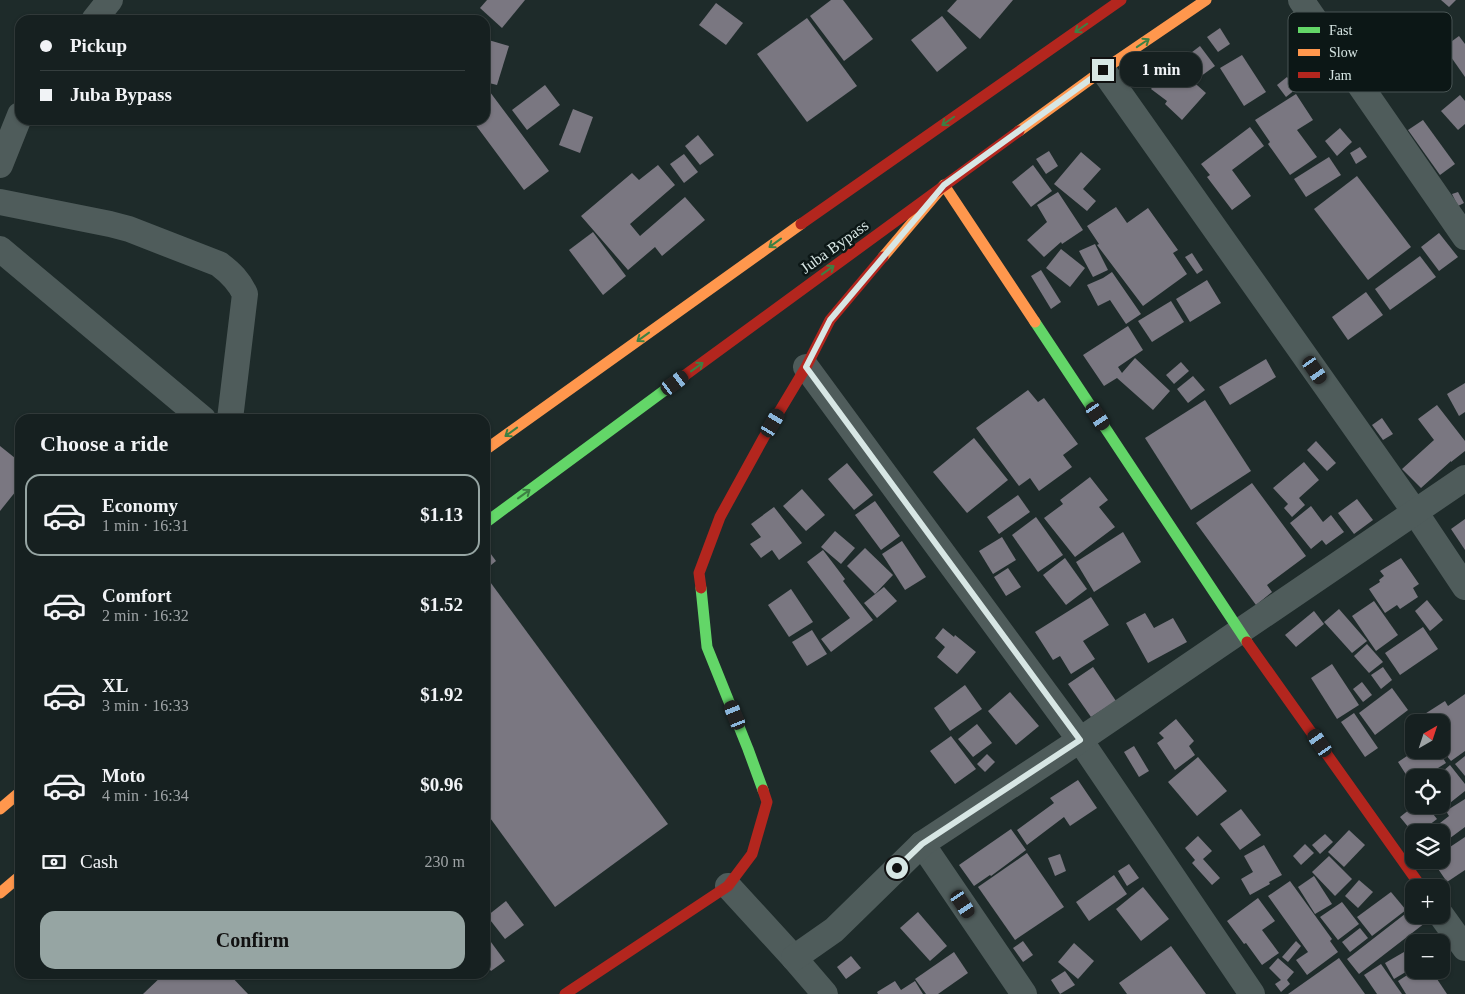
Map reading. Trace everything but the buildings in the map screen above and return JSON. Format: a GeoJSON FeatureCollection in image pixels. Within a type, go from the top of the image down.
{"type":"FeatureCollection","features":[{"type":"Feature","properties":{"kind":"street"},"geometry":{"type":"LineString","coordinates":[[98,15],[110,0]]}},
{"type":"Feature","properties":{"kind":"street"},"geometry":{"type":"LineString","coordinates":[[490,446],[843,194],[1121,0]]}},
{"type":"Feature","properties":{"kind":"street","name":"Juba Bypass"},"geometry":{"type":"LineString","coordinates":[[490,519],[944,185],[1103,70],[1206,0]]}},
{"type":"Feature","properties":{"kind":"street"},"geometry":{"type":"LineString","coordinates":[[1301,0],[1309,12]]}},
{"type":"Feature","properties":{"kind":"street"},"geometry":{"type":"LineString","coordinates":[[1103,70],[1415,512],[1465,587]]}},
{"type":"Feature","properties":{"kind":"street"},"geometry":{"type":"LineString","coordinates":[[1365,92],[1465,237]]}},
{"type":"Feature","properties":{"kind":"street"},"geometry":{"type":"LineString","coordinates":[[0,165],[16,125]]}},
{"type":"Feature","properties":{"kind":"street"},"geometry":{"type":"LineString","coordinates":[[565,994],[728,886],[752,854],[767,802],[707,647],[699,572],[720,517],[764,437],[806,367],[830,320],[944,185],[1240,631],[1416,879]]}},
{"type":"Feature","properties":{"kind":"street"},"geometry":{"type":"LineString","coordinates":[[0,202],[129,229],[219,264],[231,273],[241,285],[245,294],[231,414]]}},
{"type":"Feature","properties":{"kind":"street"},"geometry":{"type":"LineString","coordinates":[[0,249],[197,414]]}},
{"type":"Feature","properties":{"kind":"street"},"geometry":{"type":"LineString","coordinates":[[806,367],[1080,740],[1252,994]]}},
{"type":"Feature","properties":{"kind":"street"},"geometry":{"type":"LineString","coordinates":[[794,958],[834,930],[922,844],[1080,740],[1465,478]]}},
{"type":"Feature","properties":{"kind":"street"},"geometry":{"type":"LineString","coordinates":[[0,809],[15,796]]}},
{"type":"Feature","properties":{"kind":"street"},"geometry":{"type":"LineString","coordinates":[[922,844],[1024,994]]}},
{"type":"Feature","properties":{"kind":"street"},"geometry":{"type":"LineString","coordinates":[[0,893],[15,880]]}},
{"type":"Feature","properties":{"kind":"street"},"geometry":{"type":"LineString","coordinates":[[728,886],[825,994]]}},
{"type":"Feature","properties":{"kind":"street"},"geometry":{"type":"LineString","coordinates":[[1448,924],[1465,948]]}},
{"type":"Feature","properties":{"kind":"traffic: fast"},"geometry":{"type":"LineString","coordinates":[[1035,322],[1247,642]]}},
{"type":"Feature","properties":{"kind":"traffic: fast"},"geometry":{"type":"LineString","coordinates":[[490,519],[684,376]]}},
{"type":"Feature","properties":{"kind":"traffic: fast"},"geometry":{"type":"LineString","coordinates":[[701,588],[707,647],[763,790]]}},
{"type":"Feature","properties":{"kind":"traffic: slow"},"geometry":{"type":"LineString","coordinates":[[1019,131],[1103,70],[1206,0]]}},
{"type":"Feature","properties":{"kind":"traffic: slow"},"geometry":{"type":"LineString","coordinates":[[883,257],[944,185],[1035,322]]}},
{"type":"Feature","properties":{"kind":"traffic: slow"},"geometry":{"type":"LineString","coordinates":[[490,446],[801,224]]}},
{"type":"Feature","properties":{"kind":"traffic: slow"},"geometry":{"type":"LineString","coordinates":[[0,809],[15,796]]}},
{"type":"Feature","properties":{"kind":"traffic: slow"},"geometry":{"type":"LineString","coordinates":[[0,893],[15,880]]}},
{"type":"Feature","properties":{"kind":"traffic: jam"},"geometry":{"type":"LineString","coordinates":[[801,224],[1121,0]]}},
{"type":"Feature","properties":{"kind":"traffic: jam"},"geometry":{"type":"LineString","coordinates":[[684,376],[1019,131]]}},
{"type":"Feature","properties":{"kind":"traffic: jam"},"geometry":{"type":"LineString","coordinates":[[701,588],[699,573],[720,517],[764,437],[806,367],[830,320],[883,257]]}},
{"type":"Feature","properties":{"kind":"traffic: jam"},"geometry":{"type":"LineString","coordinates":[[1247,642],[1416,879]]}},
{"type":"Feature","properties":{"kind":"traffic: jam"},"geometry":{"type":"LineString","coordinates":[[565,994],[728,886],[752,854],[767,802],[763,790]]}},
{"type":"Feature","properties":{"kind":"route"},"geometry":{"type":"LineString","coordinates":[[897,868],[922,844],[1080,740],[806,367],[830,320],[944,185],[1103,70]]}}]}
